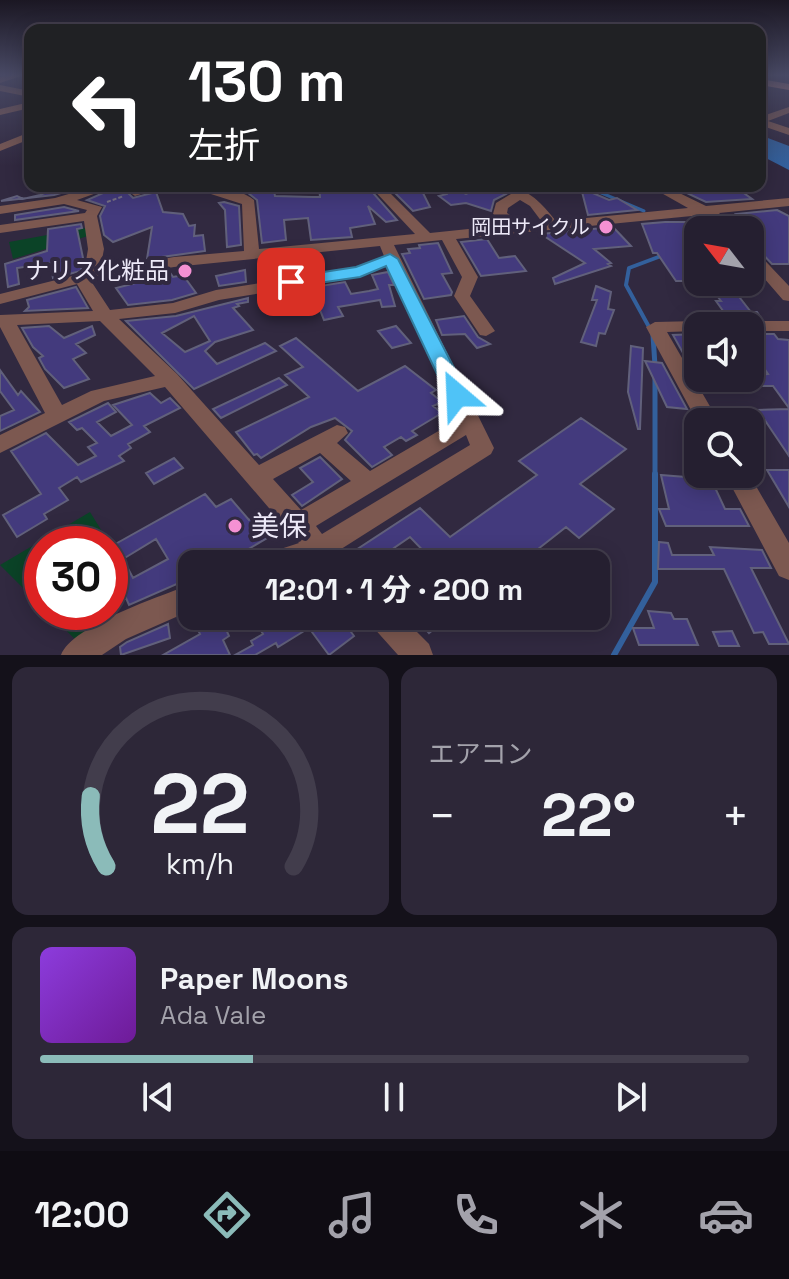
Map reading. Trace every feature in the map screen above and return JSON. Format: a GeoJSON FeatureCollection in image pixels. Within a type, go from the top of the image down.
{"type":"FeatureCollection","features":[{"type":"Feature","properties":{"kind":"street"},"geometry":{"type":"LineString","coordinates":[[0,112],[24,106]]}},
{"type":"Feature","properties":{"kind":"street"},"geometry":{"type":"LineString","coordinates":[[766,119],[789,110]]}},
{"type":"Feature","properties":{"kind":"street"},"geometry":{"type":"LineString","coordinates":[[773,116],[789,120]]}},
{"type":"Feature","properties":{"kind":"street"},"geometry":{"type":"LineString","coordinates":[[766,123],[789,132]]}},
{"type":"Feature","properties":{"kind":"street"},"geometry":{"type":"LineString","coordinates":[[0,137],[24,142]]}},
{"type":"Feature","properties":{"kind":"street"},"geometry":{"type":"LineString","coordinates":[[0,148],[24,142]]}},
{"type":"Feature","properties":{"kind":"street"},"geometry":{"type":"LineString","coordinates":[[0,210],[56,202],[90,192]]}},
{"type":"Feature","properties":{"kind":"street"},"geometry":{"type":"LineString","coordinates":[[218,192],[243,198],[249,203],[252,253]]}},
{"type":"Feature","properties":{"kind":"street"},"geometry":{"type":"LineString","coordinates":[[382,192],[425,236]]}},
{"type":"Feature","properties":{"kind":"street"},"geometry":{"type":"LineString","coordinates":[[516,192],[535,203],[551,224]]}},
{"type":"Feature","properties":{"kind":"street"},"geometry":{"type":"LineString","coordinates":[[667,192],[715,216]]}},
{"type":"Feature","properties":{"kind":"street"},"geometry":{"type":"LineString","coordinates":[[519,227],[500,214],[501,206],[520,194]]}},
{"type":"Feature","properties":{"kind":"street"},"geometry":{"type":"LineString","coordinates":[[56,202],[92,212]]}},
{"type":"Feature","properties":{"kind":"street"},"geometry":{"type":"LineString","coordinates":[[57,416],[2,320],[105,316],[175,308],[216,295],[360,272],[387,250],[425,236],[782,202]]}},
{"type":"Feature","properties":{"kind":"street"},"geometry":{"type":"LineString","coordinates":[[0,229],[92,212]]}},
{"type":"Feature","properties":{"kind":"street"},"geometry":{"type":"LineString","coordinates":[[92,212],[96,249],[86,277],[105,316],[170,379],[320,550]]}},
{"type":"Feature","properties":{"kind":"street"},"geometry":{"type":"LineString","coordinates":[[446,234],[470,277],[462,296],[486,331]]}},
{"type":"Feature","properties":{"kind":"street"},"geometry":{"type":"LineString","coordinates":[[0,299],[86,277],[252,253],[387,250]]}},
{"type":"Feature","properties":{"kind":"street"},"geometry":{"type":"LineString","coordinates":[[335,550],[483,448],[387,250]]}},
{"type":"Feature","properties":{"kind":"street"},"geometry":{"type":"LineString","coordinates":[[764,268],[789,296]]}},
{"type":"Feature","properties":{"kind":"street"},"geometry":{"type":"LineString","coordinates":[[684,326],[655,327],[684,379]]}},
{"type":"Feature","properties":{"kind":"street"},"geometry":{"type":"LineString","coordinates":[[764,326],[789,326]]}},
{"type":"Feature","properties":{"kind":"street"},"geometry":{"type":"LineString","coordinates":[[0,445],[98,396],[170,379]]}},
{"type":"Feature","properties":{"kind":"street"},"geometry":{"type":"LineString","coordinates":[[297,525],[471,422]]}},
{"type":"Feature","properties":{"kind":"street"},"geometry":{"type":"LineString","coordinates":[[255,478],[330,438],[369,484]]}},
{"type":"Feature","properties":{"kind":"street"},"geometry":{"type":"LineString","coordinates":[[745,488],[789,568]]}},
{"type":"Feature","properties":{"kind":"street"},"geometry":{"type":"LineString","coordinates":[[76,655],[116,629],[178,603]]}},
{"type":"Feature","properties":{"kind":"street"},"geometry":{"type":"LineString","coordinates":[[395,630],[418,655]]}},
{"type":"Feature","properties":{"kind":"path"},"geometry":{"type":"LineString","coordinates":[[92,212],[135,192]]}},
{"type":"Feature","properties":{"kind":"green space"},"geometry":{"type":"Polygon","coordinates":[[[91,227],[88,236],[13,259],[9,242],[91,227]]]}},
{"type":"Feature","properties":{"kind":"green space"},"geometry":{"type":"Polygon","coordinates":[[[90,512],[99,526],[66,526],[90,512]]]}},
{"type":"Feature","properties":{"kind":"green space"},"geometry":{"type":"Polygon","coordinates":[[[24,551],[24,589],[0,565],[24,551]]]}},
{"type":"Feature","properties":{"kind":"green space"},"geometry":{"type":"Polygon","coordinates":[[[66,630],[106,630],[81,645],[66,630]]]}},
{"type":"Feature","properties":{"kind":"water"},"geometry":{"type":"Polygon","coordinates":[[[766,137],[789,146],[789,170],[766,158],[766,137]]]}},
{"type":"Feature","properties":{"kind":"building"},"geometry":{"type":"Polygon","coordinates":[[[47,192],[64,192],[27,198],[47,192]]]}},
{"type":"Feature","properties":{"kind":"building"},"geometry":{"type":"Polygon","coordinates":[[[105,192],[127,192],[133,198],[156,192],[163,212],[183,214],[189,226],[195,225],[194,236],[203,235],[205,251],[147,259],[152,227],[113,242],[104,235],[100,216],[105,206],[87,200],[105,192]]]}},
{"type":"Feature","properties":{"kind":"building"},"geometry":{"type":"Polygon","coordinates":[[[245,192],[320,197],[320,192],[372,192],[397,220],[386,222],[368,206],[375,224],[350,228],[352,237],[311,240],[308,218],[284,220],[286,240],[262,243],[257,200],[245,192]]]}},
{"type":"Feature","properties":{"kind":"building"},"geometry":{"type":"Polygon","coordinates":[[[582,192],[609,200],[617,198],[637,210],[588,215],[582,192]]]}},
{"type":"Feature","properties":{"kind":"building"},"geometry":{"type":"Polygon","coordinates":[[[684,192],[742,192],[752,199],[706,202],[684,192]]]}},
{"type":"Feature","properties":{"kind":"building"},"geometry":{"type":"Polygon","coordinates":[[[395,193],[423,193],[430,207],[413,211],[395,193]]]}},
{"type":"Feature","properties":{"kind":"building"},"geometry":{"type":"Polygon","coordinates":[[[506,194],[494,200],[491,211],[466,203],[451,205],[439,196],[506,194]]]}},
{"type":"Feature","properties":{"kind":"building"},"geometry":{"type":"Polygon","coordinates":[[[219,203],[239,206],[241,245],[227,247],[225,210],[219,203]]]}},
{"type":"Feature","properties":{"kind":"building"},"geometry":{"type":"Polygon","coordinates":[[[64,207],[79,211],[15,220],[15,215],[64,207]]]}},
{"type":"Feature","properties":{"kind":"building"},"geometry":{"type":"Polygon","coordinates":[[[777,210],[789,216],[789,264],[772,264],[764,255],[764,216],[736,214],[777,210]]]}},
{"type":"Feature","properties":{"kind":"building"},"geometry":{"type":"Polygon","coordinates":[[[684,222],[684,281],[676,281],[657,253],[653,253],[642,224],[684,222]]]}},
{"type":"Feature","properties":{"kind":"building"},"geometry":{"type":"Polygon","coordinates":[[[81,224],[82,228],[77,229],[83,258],[81,271],[53,278],[50,263],[17,268],[19,284],[8,287],[5,264],[47,251],[48,229],[81,224]]]}},
{"type":"Feature","properties":{"kind":"building"},"geometry":{"type":"Polygon","coordinates":[[[613,227],[631,246],[594,249],[611,266],[555,284],[553,278],[585,263],[541,234],[613,227]]]}},
{"type":"Feature","properties":{"kind":"building"},"geometry":{"type":"Polygon","coordinates":[[[487,239],[499,258],[515,256],[526,271],[481,276],[461,242],[487,239]]]}},
{"type":"Feature","properties":{"kind":"building"},"geometry":{"type":"Polygon","coordinates":[[[438,243],[452,273],[442,274],[452,292],[451,295],[424,299],[402,254],[410,253],[408,249],[420,248],[419,245],[438,243]]]}},
{"type":"Feature","properties":{"kind":"building"},"geometry":{"type":"Polygon","coordinates":[[[309,261],[315,271],[264,279],[263,266],[271,264],[273,268],[309,261]]]}},
{"type":"Feature","properties":{"kind":"building"},"geometry":{"type":"Polygon","coordinates":[[[245,270],[246,282],[219,286],[216,276],[245,270]]]}},
{"type":"Feature","properties":{"kind":"building"},"geometry":{"type":"Polygon","coordinates":[[[388,272],[394,285],[389,285],[395,306],[382,307],[380,300],[338,307],[343,316],[324,320],[314,295],[265,298],[265,295],[345,282],[351,294],[369,291],[378,289],[372,275],[388,272]]]}},
{"type":"Feature","properties":{"kind":"building"},"geometry":{"type":"Polygon","coordinates":[[[171,274],[173,277],[183,275],[196,293],[172,300],[128,305],[116,288],[171,274]]]}},
{"type":"Feature","properties":{"kind":"building"},"geometry":{"type":"Polygon","coordinates":[[[596,286],[611,292],[608,309],[614,310],[605,334],[599,333],[596,346],[581,342],[597,300],[592,300],[596,286]]]}},
{"type":"Feature","properties":{"kind":"building"},"geometry":{"type":"Polygon","coordinates":[[[76,287],[88,308],[25,311],[29,307],[27,300],[76,287]]]}},
{"type":"Feature","properties":{"kind":"building"},"geometry":{"type":"Polygon","coordinates":[[[717,296],[738,296],[751,312],[724,312],[716,301],[721,301],[717,296]]]}},
{"type":"Feature","properties":{"kind":"building"},"geometry":{"type":"Polygon","coordinates":[[[248,298],[248,302],[233,308],[253,330],[215,342],[205,351],[217,364],[265,343],[276,351],[194,389],[126,321],[176,316],[248,298]],[[194,316],[162,333],[185,352],[210,341],[194,316]]]}},
{"type":"Feature","properties":{"kind":"building"},"geometry":{"type":"Polygon","coordinates":[[[464,316],[478,337],[490,344],[477,348],[465,334],[442,335],[436,320],[464,316]]]}},
{"type":"Feature","properties":{"kind":"building"},"geometry":{"type":"Polygon","coordinates":[[[49,326],[64,338],[92,326],[95,335],[76,344],[86,353],[73,359],[89,379],[64,388],[45,369],[39,358],[43,356],[33,347],[22,328],[49,326]]]}},
{"type":"Feature","properties":{"kind":"building"},"geometry":{"type":"Polygon","coordinates":[[[396,326],[411,343],[392,348],[378,331],[396,326]]]}},
{"type":"Feature","properties":{"kind":"building"},"geometry":{"type":"Polygon","coordinates":[[[764,334],[774,334],[778,339],[789,340],[789,408],[773,386],[764,386],[764,374],[768,374],[764,368],[764,334]]]}},
{"type":"Feature","properties":{"kind":"building"},"geometry":{"type":"Polygon","coordinates":[[[673,335],[684,335],[684,355],[673,335]]]}},
{"type":"Feature","properties":{"kind":"building"},"geometry":{"type":"Polygon","coordinates":[[[296,338],[358,391],[405,366],[436,390],[431,393],[442,402],[433,406],[442,413],[412,431],[417,435],[406,441],[401,437],[384,447],[392,455],[372,467],[345,440],[352,431],[335,418],[311,427],[261,458],[254,455],[236,432],[309,397],[285,375],[303,367],[280,346],[296,338]]]}},
{"type":"Feature","properties":{"kind":"building"},"geometry":{"type":"Polygon","coordinates":[[[631,346],[643,348],[640,429],[628,392],[631,346]]]}},
{"type":"Feature","properties":{"kind":"building"},"geometry":{"type":"Polygon","coordinates":[[[645,361],[662,363],[686,408],[667,407],[645,361]]]}},
{"type":"Feature","properties":{"kind":"building"},"geometry":{"type":"Polygon","coordinates":[[[0,370],[18,395],[21,391],[40,412],[0,431],[0,416],[14,410],[0,391],[0,370]]]}},
{"type":"Feature","properties":{"kind":"building"},"geometry":{"type":"Polygon","coordinates":[[[279,378],[287,385],[221,418],[213,409],[279,378]]]}},
{"type":"Feature","properties":{"kind":"building"},"geometry":{"type":"Polygon","coordinates":[[[150,393],[161,403],[170,398],[180,408],[144,426],[150,432],[128,444],[131,448],[119,456],[124,461],[81,482],[77,477],[59,488],[68,500],[44,514],[47,519],[35,526],[24,526],[24,533],[17,537],[3,515],[41,494],[11,451],[46,433],[78,465],[96,456],[88,447],[97,443],[82,428],[77,430],[69,422],[108,403],[116,412],[97,422],[111,436],[132,425],[113,405],[150,393]]]}},
{"type":"Feature","properties":{"kind":"building"},"geometry":{"type":"Polygon","coordinates":[[[789,409],[789,456],[764,419],[764,410],[789,409]]]}},
{"type":"Feature","properties":{"kind":"building"},"geometry":{"type":"Polygon","coordinates":[[[581,418],[626,449],[580,484],[614,509],[579,538],[566,527],[537,550],[423,550],[410,537],[394,548],[396,550],[356,550],[420,508],[450,537],[537,475],[519,461],[581,418]]]}},
{"type":"Feature","properties":{"kind":"building"},"geometry":{"type":"Polygon","coordinates":[[[320,457],[342,479],[302,506],[292,495],[313,482],[300,468],[320,457]]]}},
{"type":"Feature","properties":{"kind":"building"},"geometry":{"type":"Polygon","coordinates":[[[174,458],[183,468],[154,484],[146,473],[174,458]]]}},
{"type":"Feature","properties":{"kind":"building"},"geometry":{"type":"Polygon","coordinates":[[[767,470],[789,470],[789,507],[767,470]]]}},
{"type":"Feature","properties":{"kind":"building"},"geometry":{"type":"Polygon","coordinates":[[[661,475],[684,477],[684,488],[715,488],[725,509],[740,509],[749,526],[666,526],[659,509],[669,509],[661,475]]]}},
{"type":"Feature","properties":{"kind":"building"},"geometry":{"type":"Polygon","coordinates":[[[205,494],[216,507],[231,499],[249,520],[258,515],[274,534],[247,550],[178,550],[178,584],[129,605],[128,568],[133,578],[168,559],[156,539],[128,556],[128,537],[205,494]]]}},
{"type":"Feature","properties":{"kind":"building"},"geometry":{"type":"Polygon","coordinates":[[[659,542],[668,543],[672,555],[714,555],[710,547],[762,550],[771,568],[751,568],[789,644],[769,644],[763,632],[754,633],[724,569],[658,569],[659,542]]]}},
{"type":"Feature","properties":{"kind":"building"},"geometry":{"type":"Polygon","coordinates":[[[648,611],[671,613],[674,619],[687,619],[698,645],[639,645],[633,628],[654,628],[648,611]]]}},
{"type":"Feature","properties":{"kind":"building"},"geometry":{"type":"Polygon","coordinates":[[[168,624],[170,638],[121,655],[120,647],[127,642],[168,624]]]}},
{"type":"Feature","properties":{"kind":"building"},"geometry":{"type":"Polygon","coordinates":[[[198,630],[226,630],[229,636],[223,640],[230,655],[163,655],[200,634],[198,630]]]}},
{"type":"Feature","properties":{"kind":"building"},"geometry":{"type":"Polygon","coordinates":[[[261,630],[306,630],[278,647],[276,643],[255,655],[235,655],[253,645],[251,641],[263,634],[261,630]]]}},
{"type":"Feature","properties":{"kind":"building"},"geometry":{"type":"Polygon","coordinates":[[[310,630],[350,630],[354,636],[329,655],[310,630]]]}},
{"type":"Feature","properties":{"kind":"building"},"geometry":{"type":"Polygon","coordinates":[[[732,631],[739,646],[719,646],[713,632],[732,631]]]}},
{"type":"Feature","properties":{"kind":"waterway"},"geometry":{"type":"LineString","coordinates":[[599,192],[644,211]]}},
{"type":"Feature","properties":{"kind":"waterway"},"geometry":{"type":"LineString","coordinates":[[649,327],[626,285],[629,268],[661,256]]}},
{"type":"Feature","properties":{"kind":"waterway"},"geometry":{"type":"LineString","coordinates":[[653,335],[655,366]]}},
{"type":"Feature","properties":{"kind":"waterway"},"geometry":{"type":"LineString","coordinates":[[614,655],[655,582],[655,379]]}},
{"type":"Feature","properties":{"kind":"place","name":"岡田サイクル"},"geometry":{"type":"Point","coordinates":[606,227]}},
{"type":"Feature","properties":{"kind":"place","name":"ナリス化粧品"},"geometry":{"type":"Point","coordinates":[185,271]}},
{"type":"Feature","properties":{"kind":"place","name":"美保"},"geometry":{"type":"Point","coordinates":[235,526]}},
{"type":"Feature","properties":{"kind":"route"},"geometry":{"type":"LineString","coordinates":[[291,282],[360,272],[390,259],[457,395]]}}]}
